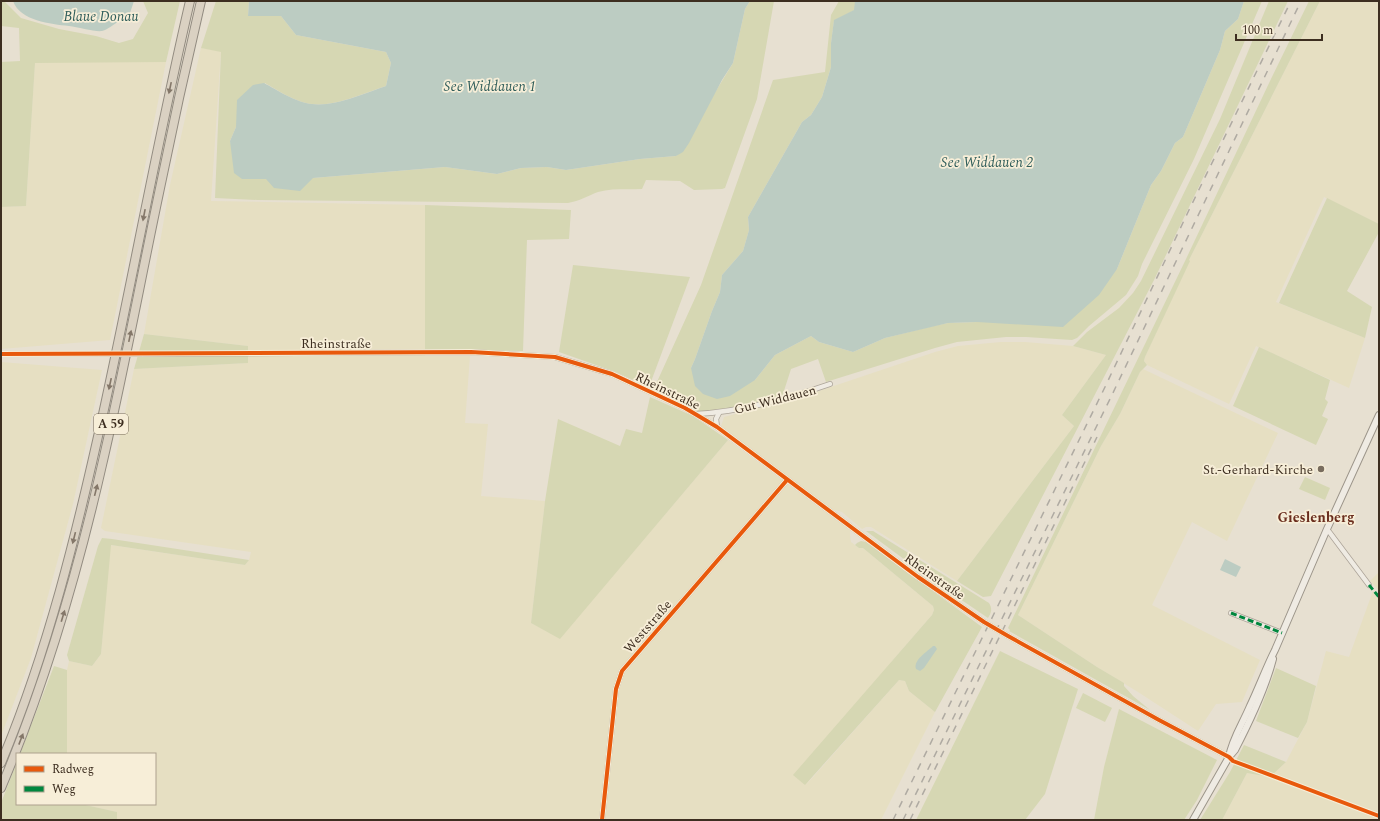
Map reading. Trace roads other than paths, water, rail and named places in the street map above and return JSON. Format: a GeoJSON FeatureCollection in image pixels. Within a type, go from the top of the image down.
{"type":"FeatureCollection","features":[{"type":"Feature","properties":{"kind":"highway"},"geometry":{"type":"LineString","coordinates":[[179,50],[185,1]]}},
{"type":"Feature","properties":{"kind":"highway","name":"A 59"},"geometry":{"type":"LineString","coordinates":[[1,763],[29,687],[51,620],[82,506],[119,341],[190,1]]}},
{"type":"Feature","properties":{"kind":"highway","name":"A 59"},"geometry":{"type":"LineString","coordinates":[[1,788],[30,716],[49,661],[68,600],[87,527],[125,361],[200,1]]}},
{"type":"Feature","properties":{"kind":"highway"},"geometry":{"type":"LineString","coordinates":[[190,50],[206,1]]}},
{"type":"Feature","properties":{"kind":"main road"},"geometry":{"type":"LineString","coordinates":[[1193,820],[1229,757],[1236,750],[1271,669],[1275,650],[1282,633],[1379,415]]}},
{"type":"Feature","properties":{"kind":"street","name":"Rheinstraße"},"geometry":{"type":"LineString","coordinates":[[1,354],[471,352],[556,357],[612,374],[696,414],[716,427],[918,577],[984,622],[1159,720],[1229,757]]}},
{"type":"Feature","properties":{"kind":"street","name":"Gut Widdauen"},"geometry":{"type":"LineString","coordinates":[[696,414],[719,413],[784,399],[830,384]]}},
{"type":"Feature","properties":{"kind":"street","name":"Gut Widdauen"},"geometry":{"type":"LineString","coordinates":[[716,427],[716,419],[719,413]]}},
{"type":"Feature","properties":{"kind":"street","name":"Weststraße"},"geometry":{"type":"LineString","coordinates":[[602,820],[616,689],[622,671],[787,480]]}},
{"type":"Feature","properties":{"kind":"street"},"geometry":{"type":"LineString","coordinates":[[1327,529],[1369,585]]}},
{"type":"Feature","properties":{"kind":"street"},"geometry":{"type":"LineString","coordinates":[[1231,612],[1282,633]]}},
{"type":"Feature","properties":{"kind":"water","name":"Blaue Donau"},"geometry":{"type":"Polygon","coordinates":[[[13,1],[134,1],[129,16],[107,29],[99,31],[37,20],[22,13],[13,1]]]}},
{"type":"Feature","properties":{"kind":"water","name":"See Widdauen 1"},"geometry":{"type":"Polygon","coordinates":[[[249,1],[750,1],[745,9],[733,63],[722,80],[689,143],[683,152],[676,156],[640,159],[566,170],[547,167],[521,168],[497,174],[445,167],[313,178],[300,191],[274,188],[266,179],[242,179],[234,173],[230,141],[236,127],[237,100],[253,85],[264,83],[287,96],[306,103],[321,104],[340,101],[360,96],[386,86],[391,63],[386,52],[296,35],[281,16],[248,16],[249,1]]]}},
{"type":"Feature","properties":{"kind":"water","name":"See Widdauen 2"},"geometry":{"type":"Polygon","coordinates":[[[855,1],[1244,1],[1238,19],[1225,31],[1220,50],[1183,137],[1175,143],[1161,171],[1151,185],[1117,269],[1099,295],[1063,327],[977,322],[948,323],[885,338],[853,352],[819,342],[811,336],[775,355],[755,380],[730,396],[717,399],[703,394],[695,386],[691,368],[720,292],[722,275],[743,251],[749,230],[748,217],[802,122],[811,115],[822,97],[831,67],[831,43],[834,20],[854,10],[855,1]]]}},
{"type":"Feature","properties":{"kind":"water"},"geometry":{"type":"Polygon","coordinates":[[[1225,559],[1241,567],[1236,577],[1220,570],[1225,559]]]}},
{"type":"Feature","properties":{"kind":"water"},"geometry":{"type":"Polygon","coordinates":[[[933,646],[937,649],[924,668],[920,671],[916,669],[918,659],[933,646]]]}},
{"type":"Feature","properties":{"kind":"railway"},"geometry":{"type":"LineString","coordinates":[[893,820],[1105,387],[1291,1]]}},
{"type":"Feature","properties":{"kind":"railway"},"geometry":{"type":"LineString","coordinates":[[903,820],[1110,399],[1301,1]]}},
{"type":"Feature","properties":{"kind":"railway"},"geometry":{"type":"LineString","coordinates":[[910,820],[1097,437]]}},
{"type":"Feature","properties":{"kind":"place","name":"St.-Gerhard-Kirche"},"geometry":{"type":"Point","coordinates":[1321,469]}},
{"type":"Feature","properties":{"kind":"district","name":"Gieslenberg"},"geometry":{"type":"Point","coordinates":[1316,517]}}]}
